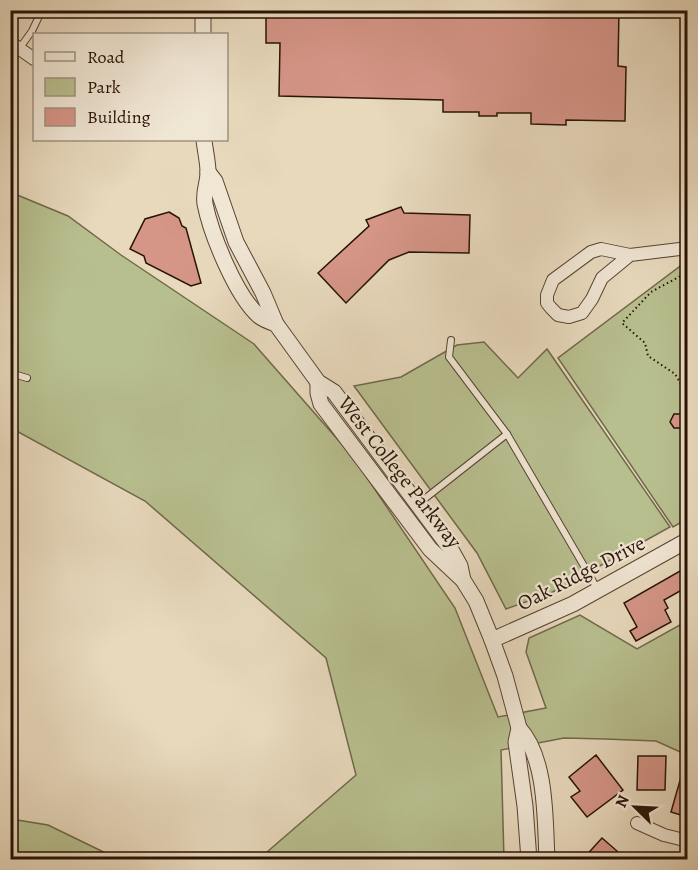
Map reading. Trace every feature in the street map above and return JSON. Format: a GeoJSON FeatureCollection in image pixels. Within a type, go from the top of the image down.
{"type":"FeatureCollection","features":[{"type":"Feature","properties":{"kind":"street"},"geometry":{"type":"LineString","coordinates":[[203,10],[203,33]]}},
{"type":"Feature","properties":{"kind":"street"},"geometry":{"type":"LineString","coordinates":[[15,46],[33,58]]}},
{"type":"Feature","properties":{"kind":"street","name":"West College Parkway"},"geometry":{"type":"LineString","coordinates":[[204,141],[208,172],[214,181],[236,242],[276,324],[318,382],[334,392],[418,504],[450,548],[460,566],[463,580]]}},
{"type":"Feature","properties":{"kind":"street"},"geometry":{"type":"LineString","coordinates":[[630,255],[602,278],[582,313],[569,317],[558,315],[547,303],[549,287],[553,280],[591,252],[601,249],[630,255],[687,248]]}},
{"type":"Feature","properties":{"kind":"street","name":"West College Parkway"},"geometry":{"type":"LineString","coordinates":[[318,382],[321,404],[430,549],[463,580],[476,601],[505,676],[519,728],[532,746],[536,759],[542,789],[547,860]]}},
{"type":"Feature","properties":{"kind":"street","name":"Oak Ridge Drive"},"geometry":{"type":"LineString","coordinates":[[492,640],[573,604],[687,540]]}},
{"type":"Feature","properties":{"kind":"street","name":"West College Parkway"},"geometry":{"type":"LineString","coordinates":[[519,728],[516,742],[525,806],[529,860]]}},
{"type":"Feature","properties":{"kind":"street"},"geometry":{"type":"LineString","coordinates":[[637,823],[664,835],[687,841]]}},
{"type":"Feature","properties":{"kind":"lane"},"geometry":{"type":"LineString","coordinates":[[15,46],[32,32],[42,10]]}},
{"type":"Feature","properties":{"kind":"lane"},"geometry":{"type":"LineString","coordinates":[[451,340],[449,357],[507,434],[598,590]]}},
{"type":"Feature","properties":{"kind":"lane"},"geometry":{"type":"LineString","coordinates":[[10,373],[27,378]]}},
{"type":"Feature","properties":{"kind":"lane"},"geometry":{"type":"LineString","coordinates":[[418,504],[507,434]]}},
{"type":"Feature","properties":{"kind":"path"},"geometry":{"type":"LineString","coordinates":[[687,272],[651,292],[622,323],[645,343],[648,356],[675,374],[687,396]]}},
{"type":"Feature","properties":{"kind":"path"},"geometry":{"type":"LineString","coordinates":[[687,503],[683,510],[687,519]]}},
{"type":"Feature","properties":{"kind":"green space"},"geometry":{"type":"Polygon","coordinates":[[[10,192],[68,216],[121,255],[254,344],[353,457],[455,608],[498,717],[546,708],[526,652],[529,638],[580,615],[637,649],[687,621],[687,755],[656,741],[605,739],[564,738],[501,750],[504,859],[259,859],[356,775],[326,658],[145,501],[11,428],[10,192]]]}},
{"type":"Feature","properties":{"kind":"green space"},"geometry":{"type":"Polygon","coordinates":[[[687,261],[687,519],[673,527],[558,358],[687,261]]]}},
{"type":"Feature","properties":{"kind":"green space"},"geometry":{"type":"Polygon","coordinates":[[[484,342],[518,378],[547,349],[670,527],[551,593],[506,609],[477,553],[354,386],[401,377],[457,345],[484,342]]]}},
{"type":"Feature","properties":{"kind":"green space"},"geometry":{"type":"Polygon","coordinates":[[[11,819],[48,825],[118,859],[11,859],[11,819]]]}},
{"type":"Feature","properties":{"kind":"building"},"geometry":{"type":"Polygon","coordinates":[[[266,10],[619,10],[618,66],[626,67],[625,121],[566,120],[566,125],[531,124],[531,113],[497,113],[497,116],[479,116],[479,112],[443,112],[443,100],[279,96],[280,43],[266,43],[266,10]]]}},
{"type":"Feature","properties":{"kind":"building"},"geometry":{"type":"Polygon","coordinates":[[[401,207],[404,213],[470,215],[469,253],[409,252],[389,260],[346,303],[318,273],[369,226],[366,220],[401,207]]]}},
{"type":"Feature","properties":{"kind":"building"},"geometry":{"type":"Polygon","coordinates":[[[169,212],[179,218],[182,226],[186,228],[201,283],[191,286],[146,263],[144,256],[130,249],[145,219],[169,212]]]}},
{"type":"Feature","properties":{"kind":"building"},"geometry":{"type":"Polygon","coordinates":[[[674,414],[681,414],[686,421],[682,428],[674,428],[670,422],[674,414]]]}},
{"type":"Feature","properties":{"kind":"building"},"geometry":{"type":"Polygon","coordinates":[[[687,567],[687,587],[664,600],[668,608],[665,610],[671,622],[636,641],[630,631],[637,627],[624,603],[687,567]]]}},
{"type":"Feature","properties":{"kind":"building"},"geometry":{"type":"Polygon","coordinates":[[[596,755],[623,790],[587,817],[571,797],[580,791],[569,777],[596,755]]]}},
{"type":"Feature","properties":{"kind":"building"},"geometry":{"type":"Polygon","coordinates":[[[638,756],[666,756],[665,790],[637,790],[638,756]]]}},
{"type":"Feature","properties":{"kind":"building"},"geometry":{"type":"Polygon","coordinates":[[[685,763],[687,763],[687,817],[671,812],[685,763]]]}},
{"type":"Feature","properties":{"kind":"building"},"geometry":{"type":"Polygon","coordinates":[[[602,838],[617,851],[610,860],[582,860],[602,838]]]}}]}
